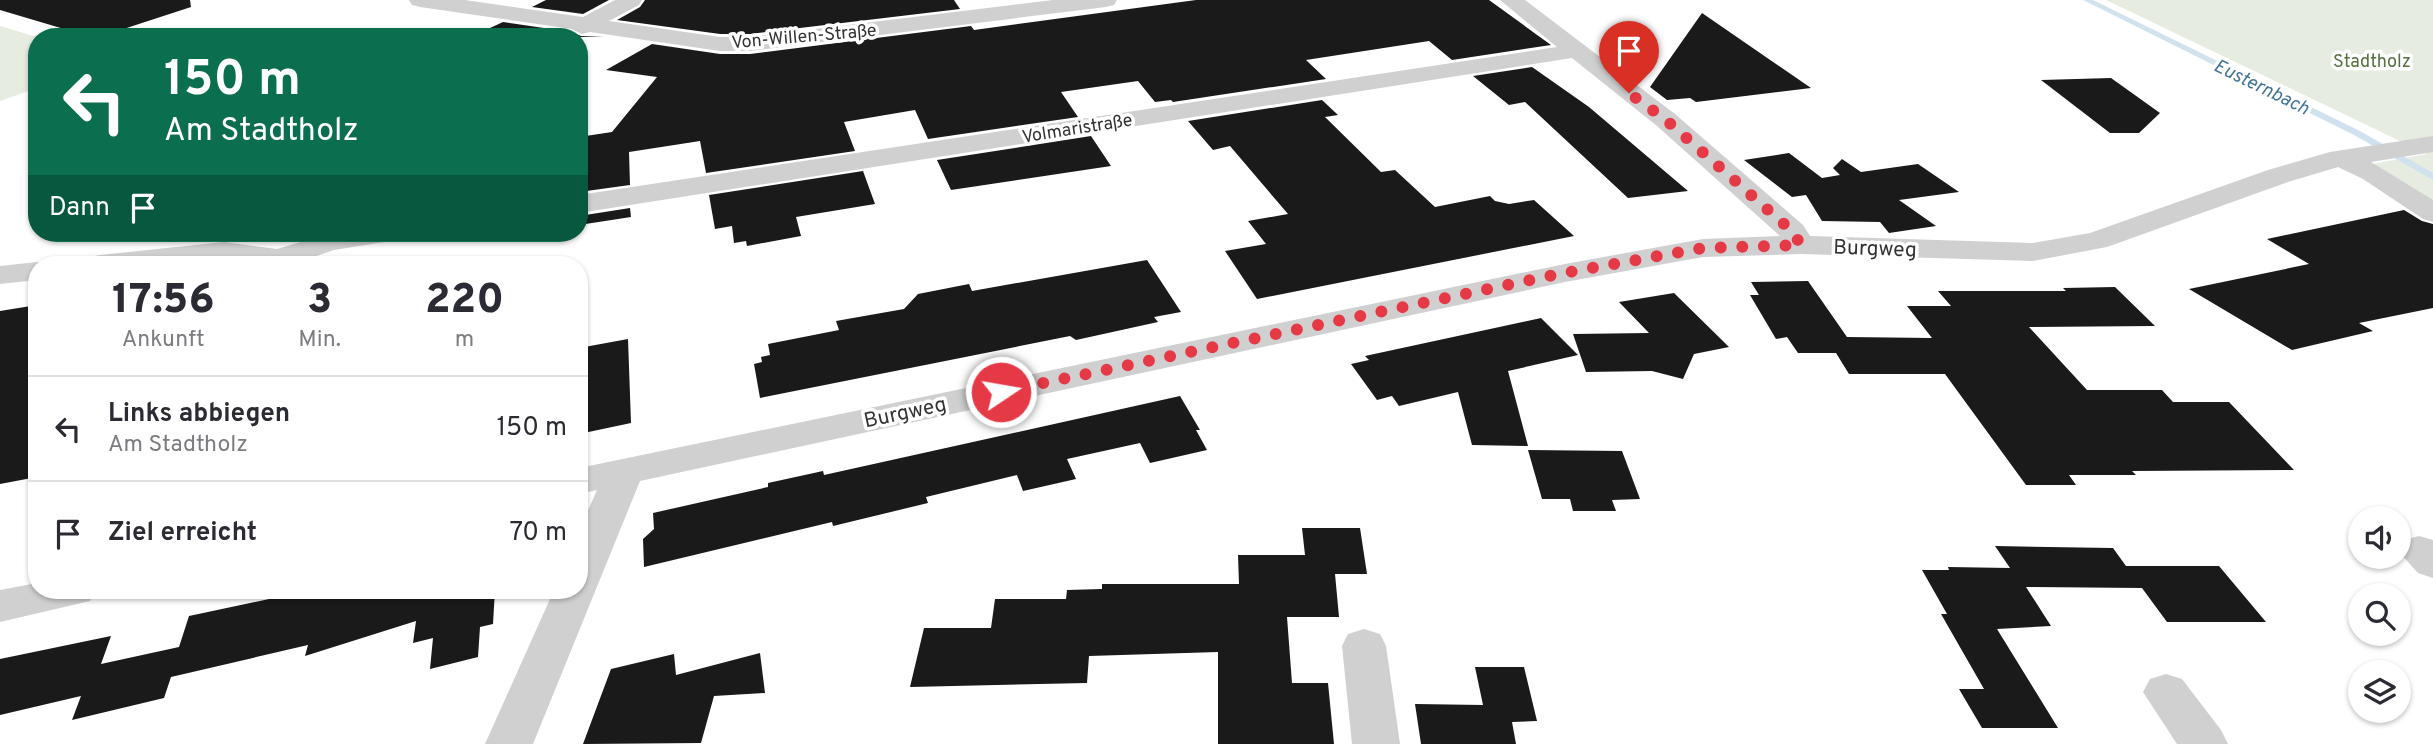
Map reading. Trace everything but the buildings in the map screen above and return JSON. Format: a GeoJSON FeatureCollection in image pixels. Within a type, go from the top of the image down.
{"type":"FeatureCollection","features":[{"type":"Feature","properties":{"kind":"street","name":"Von-Willen-Straße"},"geometry":{"type":"LineString","coordinates":[[420,0],[720,44],[750,44],[1106,0]]}},
{"type":"Feature","properties":{"kind":"street"},"geometry":{"type":"LineString","coordinates":[[579,28],[631,0]]}},
{"type":"Feature","properties":{"kind":"street"},"geometry":{"type":"LineString","coordinates":[[1511,0],[1666,120],[1792,231],[1801,245]]}},
{"type":"Feature","properties":{"kind":"street","name":"Volmaristraße"},"geometry":{"type":"LineString","coordinates":[[588,203],[1574,51]]}},
{"type":"Feature","properties":{"kind":"street","name":"Burgweg"},"geometry":{"type":"LineString","coordinates":[[588,479],[1564,273],[1703,248],[1801,245],[2033,252],[2096,241],[2278,176],[2353,156],[2422,145]]}},
{"type":"Feature","properties":{"kind":"street"},"geometry":{"type":"LineString","coordinates":[[2353,156],[2373,173],[2433,213]]}},
{"type":"Feature","properties":{"kind":"street"},"geometry":{"type":"LineString","coordinates":[[185,255],[197,242]]}},
{"type":"Feature","properties":{"kind":"street"},"geometry":{"type":"LineString","coordinates":[[296,256],[330,242]]}},
{"type":"Feature","properties":{"kind":"street"},"geometry":{"type":"LineString","coordinates":[[176,256],[246,252],[263,256]]}},
{"type":"Feature","properties":{"kind":"street"},"geometry":{"type":"LineString","coordinates":[[0,275],[28,272]]}},
{"type":"Feature","properties":{"kind":"street"},"geometry":{"type":"LineString","coordinates":[[588,559],[625,471]]}},
{"type":"Feature","properties":{"kind":"street"},"geometry":{"type":"LineString","coordinates":[[0,606],[33,599]]}},
{"type":"Feature","properties":{"kind":"street"},"geometry":{"type":"LineString","coordinates":[[509,744],[571,599]]}},
{"type":"Feature","properties":{"kind":"street"},"geometry":{"type":"LineString","coordinates":[[1364,646],[1376,744]]}},
{"type":"Feature","properties":{"kind":"street"},"geometry":{"type":"LineString","coordinates":[[2166,692],[2204,744]]}},
{"type":"Feature","properties":{"kind":"green space","name":"Stadtholz"},"geometry":{"type":"Polygon","coordinates":[[[2106,0],[2433,0],[2433,203],[2372,164],[2427,154],[2106,0]]]}},
{"type":"Feature","properties":{"kind":"green space"},"geometry":{"type":"Polygon","coordinates":[[[0,26],[28,34],[28,91],[0,101],[0,26]]]}},
{"type":"Feature","properties":{"kind":"waterway","name":"Eusternbach"},"geometry":{"type":"LineString","coordinates":[[2087,0],[2357,133],[2433,177]]}},
{"type":"Feature","properties":{"kind":"route"},"geometry":{"type":"LineString","coordinates":[[1001,392],[1564,273],[1703,248],[1801,245],[1792,231],[1666,120],[1629,93]]}}]}
